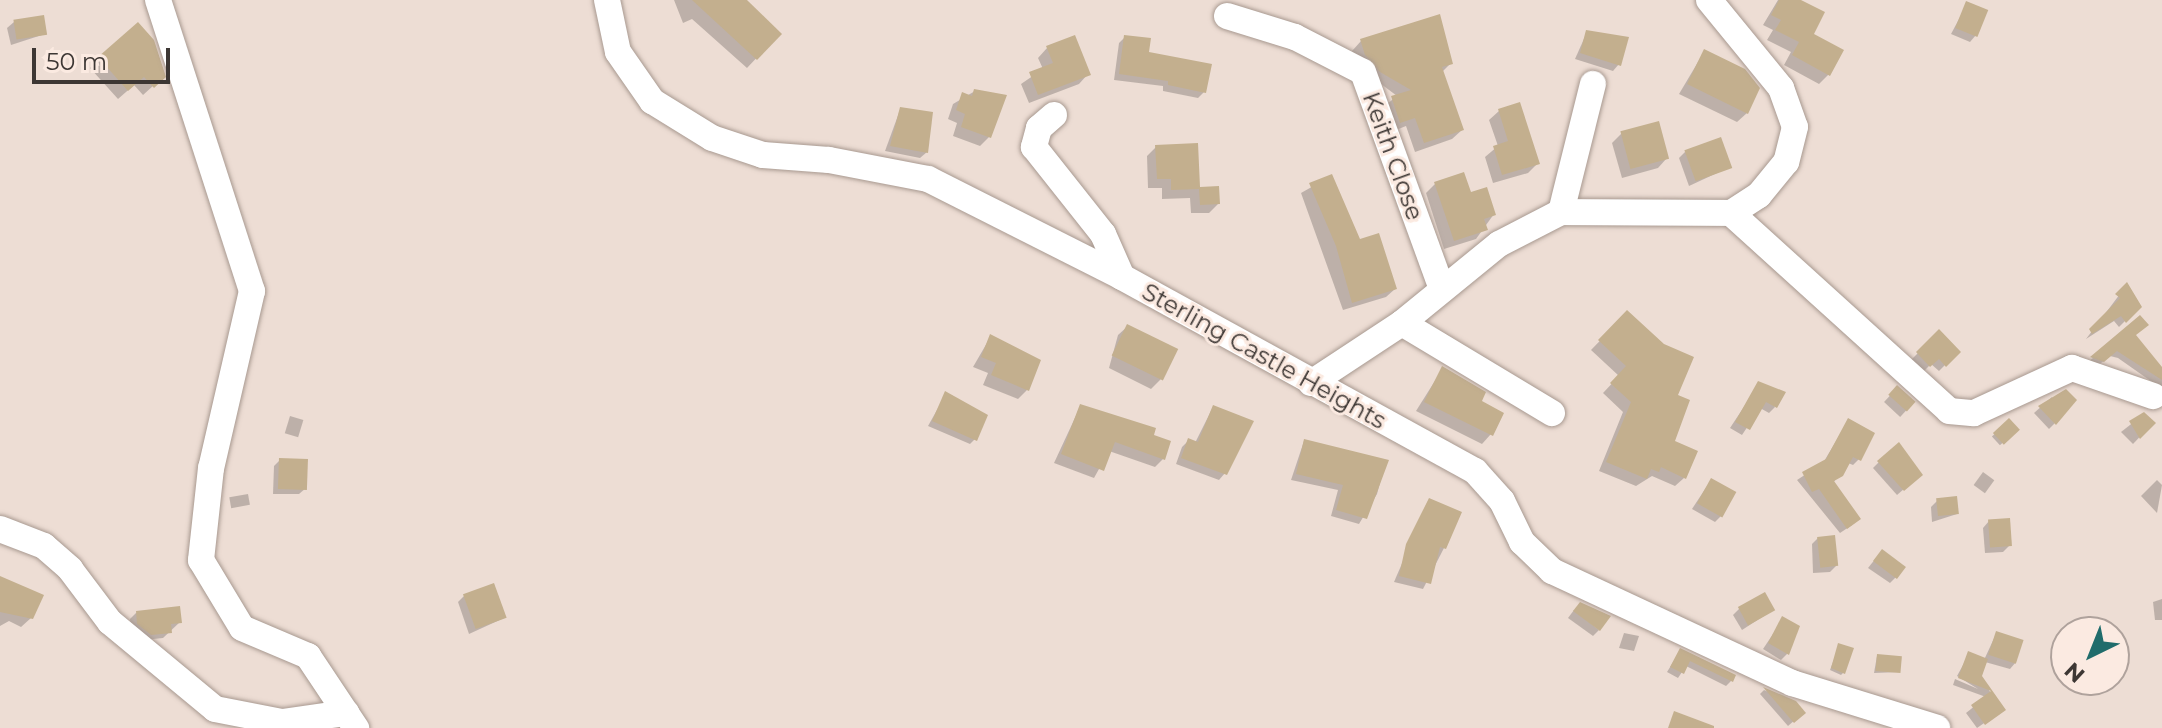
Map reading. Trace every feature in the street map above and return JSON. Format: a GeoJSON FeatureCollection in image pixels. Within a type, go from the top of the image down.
{"type":"FeatureCollection","features":[{"type":"Feature","properties":{"kind":"street"},"geometry":{"type":"LineString","coordinates":[[158,0],[252,291],[211,468],[201,560],[242,628],[308,656],[351,721]]}},
{"type":"Feature","properties":{"kind":"street","name":"Sterling Castle Heights"},"geometry":{"type":"LineString","coordinates":[[607,0],[618,52],[652,101],[712,138],[763,155],[829,160],[928,179],[1122,277],[1475,471],[1502,501],[1522,542],[1552,571],[1792,683],[1937,728]]}},
{"type":"Feature","properties":{"kind":"street"},"geometry":{"type":"LineString","coordinates":[[1311,383],[1402,323],[1499,244],[1561,212],[1731,213],[1759,195],[1786,162],[1795,127],[1781,88],[1709,0]]}},
{"type":"Feature","properties":{"kind":"street","name":"Keith Close"},"geometry":{"type":"LineString","coordinates":[[1227,16],[1295,37],[1363,72],[1442,289]]}},
{"type":"Feature","properties":{"kind":"street"},"geometry":{"type":"LineString","coordinates":[[1561,212],[1593,84]]}},
{"type":"Feature","properties":{"kind":"street"},"geometry":{"type":"LineString","coordinates":[[1054,115],[1039,128],[1034,147],[1103,234],[1122,277]]}},
{"type":"Feature","properties":{"kind":"street"},"geometry":{"type":"LineString","coordinates":[[1731,213],[1949,411],[1974,413],[2072,368],[2153,396]]}},
{"type":"Feature","properties":{"kind":"street"},"geometry":{"type":"LineString","coordinates":[[1402,323],[1552,413]]}},
{"type":"Feature","properties":{"kind":"street"},"geometry":{"type":"LineString","coordinates":[[0,529],[44,546],[70,569],[110,622],[215,709],[282,722],[351,721]]}},
{"type":"Feature","properties":{"kind":"building"},"geometry":{"type":"Polygon","coordinates":[[[692,0],[747,0],[782,34],[757,60],[692,0]]]}},
{"type":"Feature","properties":{"kind":"building"},"geometry":{"type":"Polygon","coordinates":[[[1779,0],[1801,0],[1825,12],[1814,34],[1844,50],[1830,76],[1792,55],[1799,42],[1775,30],[1781,20],[1771,15],[1779,0]]]}},
{"type":"Feature","properties":{"kind":"building"},"geometry":{"type":"Polygon","coordinates":[[[1966,1],[1988,10],[1977,37],[1955,28],[1966,1]]]}},
{"type":"Feature","properties":{"kind":"building"},"geometry":{"type":"Polygon","coordinates":[[[1440,14],[1453,64],[1442,67],[1464,130],[1424,143],[1415,118],[1400,123],[1391,96],[1411,90],[1380,72],[1365,55],[1360,39],[1440,14]]]}},
{"type":"Feature","properties":{"kind":"building"},"geometry":{"type":"Polygon","coordinates":[[[44,15],[47,35],[17,40],[13,20],[44,15]]]}},
{"type":"Feature","properties":{"kind":"building"},"geometry":{"type":"Polygon","coordinates":[[[138,22],[154,40],[166,77],[154,88],[144,77],[128,91],[98,57],[138,22]]]}},
{"type":"Feature","properties":{"kind":"building"},"geometry":{"type":"Polygon","coordinates":[[[1586,30],[1629,37],[1621,66],[1580,53],[1586,30]]]}},
{"type":"Feature","properties":{"kind":"building"},"geometry":{"type":"Polygon","coordinates":[[[1075,35],[1091,75],[1038,95],[1029,72],[1053,63],[1046,46],[1075,35]]]}},
{"type":"Feature","properties":{"kind":"building"},"geometry":{"type":"Polygon","coordinates":[[[1124,35],[1151,38],[1149,52],[1212,64],[1206,93],[1168,85],[1168,81],[1119,74],[1124,35]]]}},
{"type":"Feature","properties":{"kind":"building"},"geometry":{"type":"Polygon","coordinates":[[[1704,49],[1745,69],[1760,88],[1748,114],[1687,84],[1704,49]]]}},
{"type":"Feature","properties":{"kind":"building"},"geometry":{"type":"Polygon","coordinates":[[[974,89],[1007,95],[991,138],[961,127],[965,114],[956,110],[962,92],[972,96],[974,89]]]}},
{"type":"Feature","properties":{"kind":"building"},"geometry":{"type":"Polygon","coordinates":[[[1520,102],[1540,164],[1502,175],[1493,146],[1508,141],[1498,109],[1520,102]]]}},
{"type":"Feature","properties":{"kind":"building"},"geometry":{"type":"Polygon","coordinates":[[[900,107],[933,112],[928,153],[890,146],[900,107]]]}},
{"type":"Feature","properties":{"kind":"building"},"geometry":{"type":"Polygon","coordinates":[[[1659,121],[1669,159],[1630,169],[1620,131],[1659,121]]]}},
{"type":"Feature","properties":{"kind":"building"},"geometry":{"type":"Polygon","coordinates":[[[1721,137],[1732,168],[1696,181],[1684,150],[1721,137]]]}},
{"type":"Feature","properties":{"kind":"building"},"geometry":{"type":"Polygon","coordinates":[[[1198,143],[1200,187],[1219,186],[1220,204],[1200,205],[1199,189],[1171,190],[1171,179],[1157,179],[1155,145],[1198,143]]]}},
{"type":"Feature","properties":{"kind":"building"},"geometry":{"type":"Polygon","coordinates":[[[1464,172],[1471,192],[1487,187],[1496,215],[1484,219],[1488,230],[1454,241],[1434,182],[1464,172]]]}},
{"type":"Feature","properties":{"kind":"building"},"geometry":{"type":"Polygon","coordinates":[[[1332,174],[1360,239],[1379,233],[1397,289],[1352,303],[1336,246],[1309,183],[1332,174]]]}},
{"type":"Feature","properties":{"kind":"building"},"geometry":{"type":"Polygon","coordinates":[[[2127,282],[2142,307],[2126,323],[2121,316],[2092,334],[2089,329],[2120,298],[2115,294],[2127,282]]]}},
{"type":"Feature","properties":{"kind":"building"},"geometry":{"type":"Polygon","coordinates":[[[1627,310],[1664,344],[1694,357],[1678,395],[1690,400],[1675,441],[1698,451],[1686,479],[1661,467],[1659,472],[1651,469],[1647,479],[1606,462],[1631,402],[1610,383],[1626,366],[1598,340],[1627,310]]]}},
{"type":"Feature","properties":{"kind":"building"},"geometry":{"type":"Polygon","coordinates":[[[2140,315],[2149,325],[2136,335],[2162,367],[2162,380],[2117,351],[2104,362],[2090,357],[2140,315]]]}},
{"type":"Feature","properties":{"kind":"building"},"geometry":{"type":"Polygon","coordinates":[[[1127,324],[1178,349],[1163,380],[1112,355],[1127,324]]]}},
{"type":"Feature","properties":{"kind":"building"},"geometry":{"type":"Polygon","coordinates":[[[1939,329],[1961,352],[1946,367],[1939,359],[1930,367],[1916,352],[1939,329]]]}},
{"type":"Feature","properties":{"kind":"building"},"geometry":{"type":"Polygon","coordinates":[[[990,334],[1041,360],[1029,391],[991,375],[996,363],[981,357],[990,334]]]}},
{"type":"Feature","properties":{"kind":"building"},"geometry":{"type":"Polygon","coordinates":[[[1442,366],[1486,392],[1482,401],[1504,413],[1493,436],[1424,402],[1442,366]]]}},
{"type":"Feature","properties":{"kind":"building"},"geometry":{"type":"Polygon","coordinates":[[[1758,381],[1786,392],[1777,408],[1766,402],[1750,430],[1735,422],[1758,381]]]}},
{"type":"Feature","properties":{"kind":"building"},"geometry":{"type":"Polygon","coordinates":[[[1897,385],[1916,402],[1907,411],[1888,395],[1897,385]]]}},
{"type":"Feature","properties":{"kind":"building"},"geometry":{"type":"Polygon","coordinates":[[[2066,389],[2077,400],[2056,425],[2038,406],[2066,389]]]}},
{"type":"Feature","properties":{"kind":"building"},"geometry":{"type":"Polygon","coordinates":[[[945,391],[988,415],[977,441],[932,421],[945,391]]]}},
{"type":"Feature","properties":{"kind":"building"},"geometry":{"type":"Polygon","coordinates":[[[1080,404],[1156,428],[1154,435],[1171,441],[1165,460],[1115,442],[1104,471],[1061,454],[1080,404]]]}},
{"type":"Feature","properties":{"kind":"building"},"geometry":{"type":"Polygon","coordinates":[[[1213,405],[1254,421],[1227,475],[1181,458],[1188,438],[1198,442],[1213,405]]]}},
{"type":"Feature","properties":{"kind":"building"},"geometry":{"type":"Polygon","coordinates":[[[2144,412],[2156,423],[2140,439],[2129,421],[2144,412]]]}},
{"type":"Feature","properties":{"kind":"building"},"geometry":{"type":"Polygon","coordinates":[[[1848,418],[1875,433],[1861,461],[1853,457],[1843,476],[1834,481],[1861,519],[1847,529],[1819,489],[1812,492],[1802,472],[1826,459],[1848,418]]]}},
{"type":"Feature","properties":{"kind":"building"},"geometry":{"type":"Polygon","coordinates":[[[2009,418],[2020,430],[2004,445],[1993,433],[2009,418]]]}},
{"type":"Feature","properties":{"kind":"building"},"geometry":{"type":"Polygon","coordinates":[[[1304,439],[1389,460],[1367,519],[1336,510],[1343,485],[1296,474],[1304,439]]]}},
{"type":"Feature","properties":{"kind":"building"},"geometry":{"type":"Polygon","coordinates":[[[1899,442],[1923,475],[1904,491],[1877,461],[1899,442]]]}},
{"type":"Feature","properties":{"kind":"building"},"geometry":{"type":"Polygon","coordinates":[[[279,458],[308,459],[307,490],[278,489],[279,458]]]}},
{"type":"Feature","properties":{"kind":"building"},"geometry":{"type":"Polygon","coordinates":[[[1711,478],[1736,492],[1722,517],[1697,503],[1711,478]]]}},
{"type":"Feature","properties":{"kind":"building"},"geometry":{"type":"Polygon","coordinates":[[[1957,496],[1959,514],[1938,516],[1936,498],[1957,496]]]}},
{"type":"Feature","properties":{"kind":"building"},"geometry":{"type":"Polygon","coordinates":[[[1429,498],[1462,512],[1446,549],[1440,547],[1431,584],[1399,576],[1406,544],[1429,498]]]}},
{"type":"Feature","properties":{"kind":"building"},"geometry":{"type":"Polygon","coordinates":[[[2010,518],[2012,546],[1990,547],[1988,520],[2010,518]]]}},
{"type":"Feature","properties":{"kind":"building"},"geometry":{"type":"Polygon","coordinates":[[[1835,535],[1838,566],[1820,568],[1817,537],[1835,535]]]}},
{"type":"Feature","properties":{"kind":"building"},"geometry":{"type":"Polygon","coordinates":[[[1882,549],[1906,567],[1897,579],[1873,561],[1882,549]]]}},
{"type":"Feature","properties":{"kind":"building"},"geometry":{"type":"Polygon","coordinates":[[[0,576],[44,595],[33,619],[0,612],[0,576]]]}},
{"type":"Feature","properties":{"kind":"building"},"geometry":{"type":"Polygon","coordinates":[[[494,583],[507,618],[476,629],[463,594],[494,583]]]}},
{"type":"Feature","properties":{"kind":"building"},"geometry":{"type":"Polygon","coordinates":[[[1765,592],[1775,610],[1748,625],[1738,607],[1765,592]]]}},
{"type":"Feature","properties":{"kind":"building"},"geometry":{"type":"Polygon","coordinates":[[[1580,602],[1611,616],[1600,631],[1573,611],[1580,602]]]}},
{"type":"Feature","properties":{"kind":"building"},"geometry":{"type":"Polygon","coordinates":[[[180,606],[182,623],[171,624],[172,633],[151,635],[137,624],[136,611],[180,606]]]}},
{"type":"Feature","properties":{"kind":"building"},"geometry":{"type":"Polygon","coordinates":[[[1782,616],[1800,626],[1789,655],[1768,643],[1782,616]]]}},
{"type":"Feature","properties":{"kind":"building"},"geometry":{"type":"Polygon","coordinates":[[[1996,631],[2024,640],[2016,664],[1988,655],[1996,631]]]}},
{"type":"Feature","properties":{"kind":"building"},"geometry":{"type":"Polygon","coordinates":[[[1838,643],[1854,648],[1845,674],[1831,668],[1838,643]]]}},
{"type":"Feature","properties":{"kind":"building"},"geometry":{"type":"Polygon","coordinates":[[[1680,648],[1736,675],[1733,682],[1690,661],[1684,674],[1670,667],[1680,648]]]}},
{"type":"Feature","properties":{"kind":"building"},"geometry":{"type":"Polygon","coordinates":[[[1968,651],[1988,659],[1982,676],[2006,710],[1985,725],[1971,705],[1991,691],[1958,678],[1968,651]]]}},
{"type":"Feature","properties":{"kind":"building"},"geometry":{"type":"Polygon","coordinates":[[[1877,654],[1902,656],[1900,673],[1876,671],[1877,654]]]}},
{"type":"Feature","properties":{"kind":"building"},"geometry":{"type":"Polygon","coordinates":[[[1763,687],[1796,701],[1806,713],[1794,723],[1763,687]]]}},
{"type":"Feature","properties":{"kind":"building"},"geometry":{"type":"Polygon","coordinates":[[[1674,711],[1714,726],[1714,728],[1668,728],[1674,711]]]}}]}
